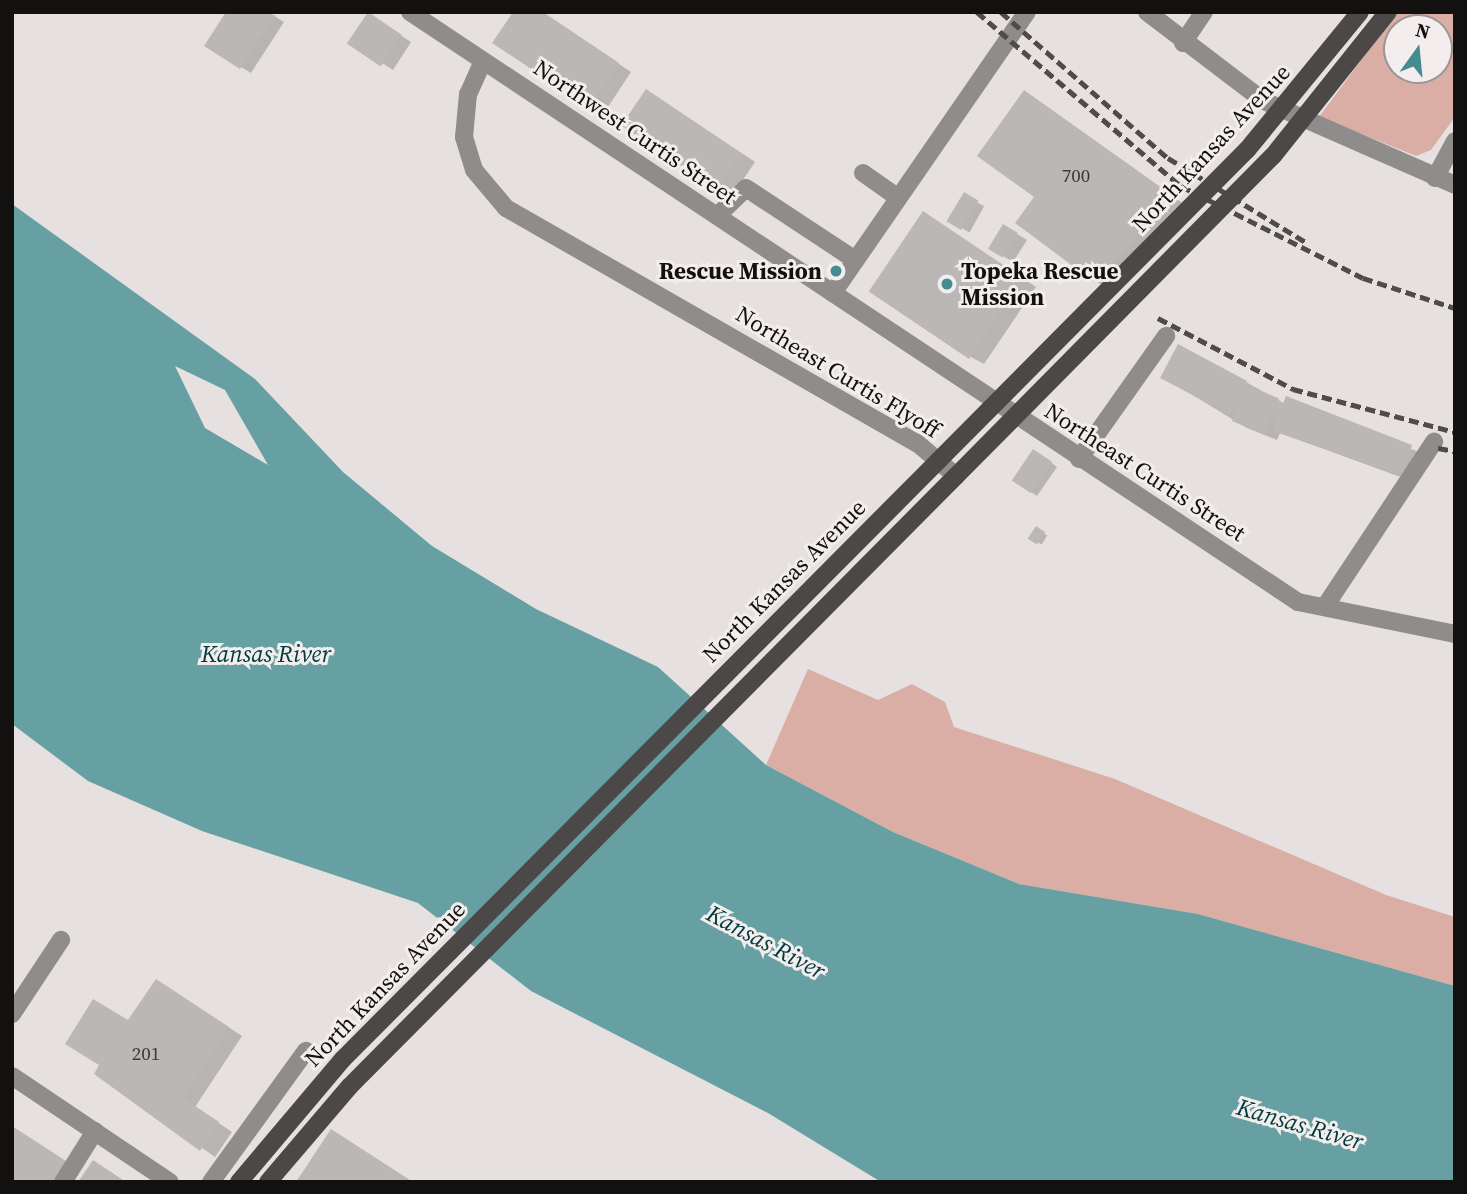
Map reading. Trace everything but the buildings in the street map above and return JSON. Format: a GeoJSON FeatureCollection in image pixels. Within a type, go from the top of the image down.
{"type":"FeatureCollection","features":[{"type":"Feature","properties":{"kind":"main road","name":"North Kansas Avenue"},"geometry":{"type":"LineString","coordinates":[[239,1182],[342,1059],[1247,150],[1360,12]]}},
{"type":"Feature","properties":{"kind":"main road","name":"North Kansas Avenue"},"geometry":{"type":"LineString","coordinates":[[268,1182],[350,1086],[1273,156],[1388,12]]}},
{"type":"Feature","properties":{"kind":"street","name":"Northwest Curtis Street"},"geometry":{"type":"LineString","coordinates":[[410,12],[833,293]]}},
{"type":"Feature","properties":{"kind":"street"},"geometry":{"type":"LineString","coordinates":[[833,293],[1027,12]]}},
{"type":"Feature","properties":{"kind":"street"},"geometry":{"type":"LineString","coordinates":[[1147,12],[1183,43],[1264,101],[1455,185]]}},
{"type":"Feature","properties":{"kind":"street"},"geometry":{"type":"LineString","coordinates":[[1183,43],[1204,12]]}},
{"type":"Feature","properties":{"kind":"street","name":"Northeast Curtis Flyoff"},"geometry":{"type":"LineString","coordinates":[[483,61],[468,94],[464,136],[474,170],[506,208],[896,432],[956,476]]}},
{"type":"Feature","properties":{"kind":"street"},"geometry":{"type":"LineString","coordinates":[[1435,178],[1455,141]]}},
{"type":"Feature","properties":{"kind":"street"},"geometry":{"type":"LineString","coordinates":[[863,173],[897,197]]}},
{"type":"Feature","properties":{"kind":"street"},"geometry":{"type":"LineString","coordinates":[[717,216],[746,188],[855,260]]}},
{"type":"Feature","properties":{"kind":"street","name":"Northeast Curtis Street"},"geometry":{"type":"LineString","coordinates":[[833,293],[1079,459],[1298,602],[1326,605],[1455,634]]}},
{"type":"Feature","properties":{"kind":"street"},"geometry":{"type":"LineString","coordinates":[[1079,459],[1166,336]]}},
{"type":"Feature","properties":{"kind":"street"},"geometry":{"type":"LineString","coordinates":[[1326,605],[1434,442]]}},
{"type":"Feature","properties":{"kind":"street"},"geometry":{"type":"LineString","coordinates":[[12,1014],[61,940]]}},
{"type":"Feature","properties":{"kind":"street","name":"North Kansas Avenue"},"geometry":{"type":"LineString","coordinates":[[211,1182],[306,1051]]}},
{"type":"Feature","properties":{"kind":"street"},"geometry":{"type":"LineString","coordinates":[[12,1076],[170,1182]]}},
{"type":"Feature","properties":{"kind":"street"},"geometry":{"type":"LineString","coordinates":[[63,1182],[95,1131]]}},
{"type":"Feature","properties":{"kind":"shaded area"},"geometry":{"type":"Polygon","coordinates":[[[1455,12],[1455,117],[1431,150],[1416,156],[1319,117],[1383,31],[1383,84],[1453,84],[1453,14],[1396,14],[1455,12]]]}},
{"type":"Feature","properties":{"kind":"shaded area"},"geometry":{"type":"Polygon","coordinates":[[[808,669],[878,700],[912,684],[945,702],[954,727],[1115,779],[1386,895],[1455,917],[1455,986],[1198,914],[1019,884],[893,832],[766,765],[808,669]]]}},
{"type":"Feature","properties":{"kind":"water","name":"Kansas River"},"geometry":{"type":"Polygon","coordinates":[[[12,204],[255,379],[343,472],[432,546],[536,609],[658,667],[766,765],[893,832],[1019,884],[1198,914],[1455,986],[1455,1182],[881,1182],[768,1113],[531,991],[418,903],[202,831],[88,781],[12,724],[12,204]],[[175,366],[205,428],[268,465],[225,390],[175,366]]]}},
{"type":"Feature","properties":{"kind":"railway"},"geometry":{"type":"LineString","coordinates":[[977,12],[1181,186],[1363,278],[1455,308]]}},
{"type":"Feature","properties":{"kind":"railway"},"geometry":{"type":"LineString","coordinates":[[1001,12],[1168,158],[1307,243]]}},
{"type":"Feature","properties":{"kind":"railway"},"geometry":{"type":"LineString","coordinates":[[1158,318],[1293,389],[1455,432]]}},
{"type":"Feature","properties":{"kind":"railway"},"geometry":{"type":"LineString","coordinates":[[1438,448],[1455,451]]}},
{"type":"Feature","properties":{"kind":"place","name":"Rescue Mission"},"geometry":{"type":"Point","coordinates":[836,271]}},
{"type":"Feature","properties":{"kind":"place","name":"Topeka Rescue Mission"},"geometry":{"type":"Point","coordinates":[947,284]}}]}
